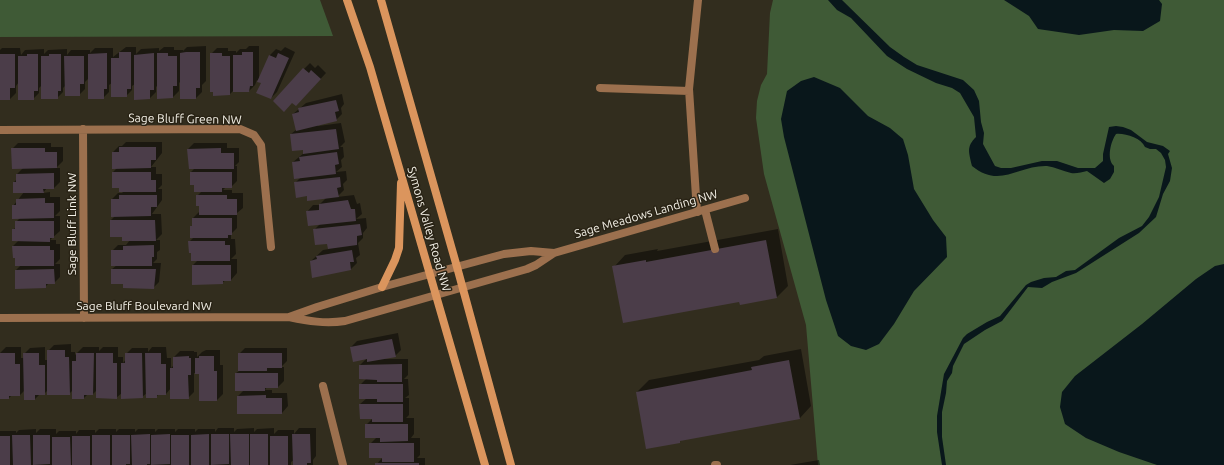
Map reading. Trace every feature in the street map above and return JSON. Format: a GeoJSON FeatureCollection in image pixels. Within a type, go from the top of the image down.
{"type":"FeatureCollection","features":[{"type":"Feature","properties":{"kind":"main road","name":"Symons Valley Road NW"},"geometry":{"type":"LineString","coordinates":[[347,0],[370,67],[485,465]]}},
{"type":"Feature","properties":{"kind":"main road","name":"Symons Valley Road NW"},"geometry":{"type":"LineString","coordinates":[[381,0],[463,288],[511,465]]}},
{"type":"Feature","properties":{"kind":"main road"},"geometry":{"type":"LineString","coordinates":[[382,287],[396,260],[399,248],[401,174]]}},
{"type":"Feature","properties":{"kind":"street"},"geometry":{"type":"LineString","coordinates":[[698,0],[689,90],[701,211],[715,249]]}},
{"type":"Feature","properties":{"kind":"street"},"geometry":{"type":"LineString","coordinates":[[600,88],[689,90]]}},
{"type":"Feature","properties":{"kind":"street","name":"Sage Bluff Link NW"},"geometry":{"type":"LineString","coordinates":[[83,129],[84,318]]}},
{"type":"Feature","properties":{"kind":"street","name":"Sage Bluff Green NW"},"geometry":{"type":"LineString","coordinates":[[0,130],[240,129],[254,135],[261,144],[271,247]]}},
{"type":"Feature","properties":{"kind":"street","name":"Sage Meadows Landing NW"},"geometry":{"type":"LineString","coordinates":[[463,288],[527,269],[554,253],[745,198]]}},
{"type":"Feature","properties":{"kind":"street","name":"Sage Meadows Landing NW"},"geometry":{"type":"LineString","coordinates":[[457,267],[531,250],[554,253]]}},
{"type":"Feature","properties":{"kind":"street","name":"Sage Bluff Boulevard NW"},"geometry":{"type":"LineString","coordinates":[[289,317],[382,287],[457,267]]}},
{"type":"Feature","properties":{"kind":"street","name":"Sage Bluff Boulevard NW"},"geometry":{"type":"LineString","coordinates":[[0,318],[289,317],[331,323],[345,321],[463,288]]}},
{"type":"Feature","properties":{"kind":"street"},"geometry":{"type":"LineString","coordinates":[[323,386],[343,465]]}},
{"type":"Feature","properties":{"kind":"green space"},"geometry":{"type":"Polygon","coordinates":[[[0,0],[320,0],[333,36],[0,37],[0,0]]]}},
{"type":"Feature","properties":{"kind":"green space"},"geometry":{"type":"Polygon","coordinates":[[[773,0],[1224,0],[1224,465],[818,465],[806,325],[764,174],[756,118],[757,101],[761,85],[767,74],[770,13],[773,0]]]}},
{"type":"Feature","properties":{"kind":"shaded area"},"geometry":{"type":"Polygon","coordinates":[[[828,0],[842,0],[890,47],[904,57],[917,65],[963,80],[974,90],[979,101],[981,122],[984,133],[983,144],[995,166],[1001,168],[1011,168],[1042,161],[1057,161],[1078,168],[1095,168],[1103,161],[1103,154],[1109,127],[1116,126],[1131,130],[1147,142],[1163,146],[1170,151],[1168,154],[1172,168],[1170,181],[1163,194],[1156,217],[1139,233],[1076,273],[1052,282],[1042,288],[1028,287],[1002,321],[964,344],[953,366],[952,373],[947,381],[942,412],[942,437],[946,465],[942,465],[937,432],[937,416],[944,374],[963,338],[987,322],[1000,316],[1026,285],[1044,278],[1056,277],[1066,271],[1075,270],[1119,238],[1142,226],[1149,217],[1159,197],[1166,167],[1165,160],[1161,153],[1156,149],[1145,147],[1140,141],[1124,134],[1116,134],[1112,141],[1110,150],[1110,159],[1114,166],[1114,172],[1110,179],[1104,183],[1087,171],[1073,173],[1047,166],[1027,169],[1000,176],[991,176],[982,173],[972,166],[969,150],[976,137],[974,117],[960,93],[952,88],[936,83],[907,69],[887,56],[851,18],[837,10],[828,0]]]}},
{"type":"Feature","properties":{"kind":"shaded area"},"geometry":{"type":"Polygon","coordinates":[[[1004,0],[1159,0],[1162,4],[1160,21],[1143,31],[1114,30],[1079,35],[1038,29],[1029,16],[1004,0]]]}},
{"type":"Feature","properties":{"kind":"shaded area"},"geometry":{"type":"Polygon","coordinates":[[[814,77],[840,88],[868,116],[890,128],[903,139],[908,155],[914,189],[933,220],[946,237],[947,257],[914,291],[894,324],[879,344],[866,350],[851,346],[838,336],[826,300],[784,137],[781,119],[787,91],[801,81],[814,77]]]}},
{"type":"Feature","properties":{"kind":"shaded area"},"geometry":{"type":"Polygon","coordinates":[[[1224,264],[1224,465],[1157,465],[1119,452],[1086,438],[1065,424],[1060,407],[1062,392],[1075,376],[1142,324],[1196,279],[1215,266],[1224,264]]]}},
{"type":"Feature","properties":{"kind":"building"},"geometry":{"type":"Polygon","coordinates":[[[119,52],[131,52],[131,89],[127,89],[127,97],[111,97],[111,58],[119,58],[119,52]]]}},
{"type":"Feature","properties":{"kind":"building"},"geometry":{"type":"Polygon","coordinates":[[[200,52],[200,88],[196,88],[196,99],[180,99],[180,53],[200,52]]]}},
{"type":"Feature","properties":{"kind":"building"},"geometry":{"type":"Polygon","coordinates":[[[242,52],[253,52],[253,86],[250,86],[249,92],[233,92],[233,55],[242,55],[242,52]]]}},
{"type":"Feature","properties":{"kind":"building"},"geometry":{"type":"Polygon","coordinates":[[[107,53],[107,89],[104,89],[104,99],[88,99],[88,54],[107,53]]]}},
{"type":"Feature","properties":{"kind":"building"},"geometry":{"type":"Polygon","coordinates":[[[154,53],[154,90],[150,90],[150,99],[134,100],[134,55],[154,53]]]}},
{"type":"Feature","properties":{"kind":"building"},"geometry":{"type":"Polygon","coordinates":[[[157,53],[168,53],[168,56],[177,56],[177,86],[173,86],[173,98],[157,99],[157,53]]]}},
{"type":"Feature","properties":{"kind":"building"},"geometry":{"type":"Polygon","coordinates":[[[210,53],[222,53],[222,56],[230,56],[230,95],[213,96],[213,92],[210,92],[210,53]]]}},
{"type":"Feature","properties":{"kind":"building"},"geometry":{"type":"Polygon","coordinates":[[[278,53],[289,58],[271,99],[256,93],[261,83],[257,82],[269,55],[276,58],[278,53]]]}},
{"type":"Feature","properties":{"kind":"building"},"geometry":{"type":"Polygon","coordinates":[[[0,54],[15,54],[15,88],[10,88],[10,100],[0,100],[0,54]]]}},
{"type":"Feature","properties":{"kind":"building"},"geometry":{"type":"Polygon","coordinates":[[[27,54],[38,54],[38,91],[34,91],[34,100],[18,100],[18,56],[27,56],[27,54]]]}},
{"type":"Feature","properties":{"kind":"building"},"geometry":{"type":"Polygon","coordinates":[[[49,54],[61,54],[61,91],[58,91],[58,99],[41,99],[41,56],[49,56],[49,54]]]}},
{"type":"Feature","properties":{"kind":"building"},"geometry":{"type":"Polygon","coordinates":[[[64,56],[84,56],[84,84],[80,84],[80,96],[65,96],[64,56]]]}},
{"type":"Feature","properties":{"kind":"building"},"geometry":{"type":"Polygon","coordinates":[[[303,68],[309,73],[311,70],[321,79],[296,106],[292,103],[284,112],[273,101],[303,68]]]}},
{"type":"Feature","properties":{"kind":"building"},"geometry":{"type":"Polygon","coordinates":[[[336,100],[339,111],[335,112],[337,121],[296,131],[292,114],[299,112],[298,108],[336,100]]]}},
{"type":"Feature","properties":{"kind":"building"},"geometry":{"type":"Polygon","coordinates":[[[336,129],[339,149],[303,154],[303,150],[292,151],[290,134],[336,129]]]}},
{"type":"Feature","properties":{"kind":"building"},"geometry":{"type":"Polygon","coordinates":[[[119,147],[156,147],[156,160],[151,160],[151,168],[112,169],[112,152],[119,152],[119,147]]]}},
{"type":"Feature","properties":{"kind":"building"},"geometry":{"type":"Polygon","coordinates":[[[11,148],[45,148],[45,152],[57,152],[57,168],[12,169],[11,148]]]}},
{"type":"Feature","properties":{"kind":"building"},"geometry":{"type":"Polygon","coordinates":[[[221,148],[221,153],[234,153],[234,169],[189,169],[187,149],[221,148]]]}},
{"type":"Feature","properties":{"kind":"building"},"geometry":{"type":"Polygon","coordinates":[[[337,152],[339,164],[335,165],[336,174],[294,179],[292,162],[300,161],[299,157],[337,152]]]}},
{"type":"Feature","properties":{"kind":"building"},"geometry":{"type":"Polygon","coordinates":[[[112,172],[151,172],[151,180],[156,180],[156,192],[119,192],[119,188],[112,188],[112,172]]]}},
{"type":"Feature","properties":{"kind":"building"},"geometry":{"type":"Polygon","coordinates":[[[190,172],[232,172],[232,188],[222,188],[222,192],[194,192],[194,185],[190,185],[190,172]]]}},
{"type":"Feature","properties":{"kind":"building"},"geometry":{"type":"Polygon","coordinates":[[[54,173],[54,189],[43,189],[44,193],[13,193],[13,182],[16,182],[16,174],[54,173]]]}},
{"type":"Feature","properties":{"kind":"building"},"geometry":{"type":"Polygon","coordinates":[[[340,177],[341,187],[337,188],[339,197],[307,201],[307,196],[296,198],[294,182],[340,177]]]}},
{"type":"Feature","properties":{"kind":"building"},"geometry":{"type":"Polygon","coordinates":[[[119,195],[157,195],[157,207],[151,207],[151,216],[111,217],[111,199],[119,199],[119,195]]]}},
{"type":"Feature","properties":{"kind":"building"},"geometry":{"type":"Polygon","coordinates":[[[196,195],[227,195],[227,199],[237,199],[237,215],[199,215],[199,206],[196,206],[196,195]]]}},
{"type":"Feature","properties":{"kind":"building"},"geometry":{"type":"Polygon","coordinates":[[[45,198],[45,203],[54,203],[54,218],[12,219],[12,205],[16,205],[16,199],[45,198]]]}},
{"type":"Feature","properties":{"kind":"building"},"geometry":{"type":"Polygon","coordinates":[[[348,200],[351,209],[355,209],[356,221],[308,226],[306,211],[319,210],[319,204],[348,200]]]}},
{"type":"Feature","properties":{"kind":"building"},"geometry":{"type":"Polygon","coordinates":[[[192,218],[232,218],[232,235],[228,235],[228,238],[190,238],[192,218]]]}},
{"type":"Feature","properties":{"kind":"building"},"geometry":{"type":"Polygon","coordinates":[[[110,220],[155,220],[156,241],[122,241],[122,237],[110,237],[110,220]]]}},
{"type":"Feature","properties":{"kind":"building"},"geometry":{"type":"Polygon","coordinates":[[[15,221],[54,221],[54,238],[50,238],[50,242],[12,241],[12,229],[15,229],[15,221]]]}},
{"type":"Feature","properties":{"kind":"building"},"geometry":{"type":"Polygon","coordinates":[[[360,224],[362,235],[357,236],[357,245],[328,249],[327,244],[315,245],[313,229],[360,224]]]}},
{"type":"Feature","properties":{"kind":"building"},"geometry":{"type":"Polygon","coordinates":[[[766,240],[777,298],[740,305],[739,302],[623,323],[612,266],[646,260],[646,262],[766,240]]]}},
{"type":"Feature","properties":{"kind":"building"},"geometry":{"type":"Polygon","coordinates":[[[188,241],[225,241],[225,245],[230,245],[230,261],[191,261],[188,241]]]}},
{"type":"Feature","properties":{"kind":"building"},"geometry":{"type":"Polygon","coordinates":[[[154,245],[152,266],[111,266],[111,250],[123,250],[123,246],[154,245]]]}},
{"type":"Feature","properties":{"kind":"building"},"geometry":{"type":"Polygon","coordinates":[[[12,246],[50,246],[50,250],[54,250],[54,266],[15,266],[12,246]]]}},
{"type":"Feature","properties":{"kind":"building"},"geometry":{"type":"Polygon","coordinates":[[[352,250],[354,262],[350,262],[351,270],[312,278],[310,261],[317,259],[316,256],[352,250]]]}},
{"type":"Feature","properties":{"kind":"building"},"geometry":{"type":"Polygon","coordinates":[[[192,265],[231,265],[231,281],[223,281],[223,284],[192,285],[192,265]]]}},
{"type":"Feature","properties":{"kind":"building"},"geometry":{"type":"Polygon","coordinates":[[[54,269],[55,284],[46,284],[46,288],[15,289],[15,270],[54,269]]]}},
{"type":"Feature","properties":{"kind":"building"},"geometry":{"type":"Polygon","coordinates":[[[111,269],[156,269],[154,289],[123,288],[123,284],[111,284],[111,269]]]}},
{"type":"Feature","properties":{"kind":"building"},"geometry":{"type":"Polygon","coordinates":[[[392,339],[396,357],[367,362],[367,359],[353,362],[350,347],[392,339]]]}},
{"type":"Feature","properties":{"kind":"building"},"geometry":{"type":"Polygon","coordinates":[[[47,350],[65,350],[65,357],[69,357],[70,395],[47,395],[47,350]]]}},
{"type":"Feature","properties":{"kind":"building"},"geometry":{"type":"Polygon","coordinates":[[[0,353],[15,353],[15,364],[20,364],[20,396],[9,396],[9,399],[0,399],[0,353]]]}},
{"type":"Feature","properties":{"kind":"building"},"geometry":{"type":"Polygon","coordinates":[[[23,353],[39,353],[39,365],[45,365],[45,395],[35,395],[35,400],[24,400],[23,353]]]}},
{"type":"Feature","properties":{"kind":"building"},"geometry":{"type":"Polygon","coordinates":[[[76,353],[94,353],[93,395],[84,395],[84,399],[72,399],[72,361],[76,361],[76,353]]]}},
{"type":"Feature","properties":{"kind":"building"},"geometry":{"type":"Polygon","coordinates":[[[96,353],[113,353],[113,363],[117,363],[117,399],[96,398],[96,353]]]}},
{"type":"Feature","properties":{"kind":"building"},"geometry":{"type":"Polygon","coordinates":[[[125,353],[142,353],[143,398],[121,399],[121,363],[125,363],[125,353]]]}},
{"type":"Feature","properties":{"kind":"building"},"geometry":{"type":"Polygon","coordinates":[[[145,353],[161,353],[161,364],[166,364],[166,395],[157,395],[157,398],[146,398],[145,353]]]}},
{"type":"Feature","properties":{"kind":"building"},"geometry":{"type":"Polygon","coordinates":[[[238,353],[282,353],[282,368],[267,368],[267,371],[238,371],[238,353]]]}},
{"type":"Feature","properties":{"kind":"building"},"geometry":{"type":"Polygon","coordinates":[[[189,356],[189,358],[191,358],[191,375],[188,375],[189,399],[170,399],[170,368],[173,368],[173,357],[189,356]]]}},
{"type":"Feature","properties":{"kind":"building"},"geometry":{"type":"Polygon","coordinates":[[[199,356],[214,356],[214,371],[217,371],[217,401],[199,401],[199,374],[195,374],[195,358],[199,358],[199,356]]]}},
{"type":"Feature","properties":{"kind":"building"},"geometry":{"type":"Polygon","coordinates":[[[789,360],[800,419],[680,441],[680,443],[646,449],[636,392],[752,370],[751,367],[789,360]]]}},
{"type":"Feature","properties":{"kind":"building"},"geometry":{"type":"Polygon","coordinates":[[[402,364],[402,382],[377,382],[377,380],[359,379],[359,365],[402,364]]]}},
{"type":"Feature","properties":{"kind":"building"},"geometry":{"type":"Polygon","coordinates":[[[235,373],[278,373],[278,388],[265,388],[265,391],[235,391],[235,373]]]}},
{"type":"Feature","properties":{"kind":"building"},"geometry":{"type":"Polygon","coordinates":[[[359,384],[403,384],[403,402],[377,402],[377,399],[359,399],[359,384]]]}},
{"type":"Feature","properties":{"kind":"building"},"geometry":{"type":"Polygon","coordinates":[[[266,395],[266,398],[282,398],[282,414],[237,414],[237,396],[266,395]]]}},
{"type":"Feature","properties":{"kind":"building"},"geometry":{"type":"Polygon","coordinates":[[[359,404],[403,404],[403,422],[372,422],[372,419],[360,419],[359,404]]]}},
{"type":"Feature","properties":{"kind":"building"},"geometry":{"type":"Polygon","coordinates":[[[365,424],[408,424],[408,441],[380,442],[380,438],[365,438],[365,424]]]}},
{"type":"Feature","properties":{"kind":"building"},"geometry":{"type":"Polygon","coordinates":[[[150,434],[150,464],[132,465],[131,435],[150,434]]]}},
{"type":"Feature","properties":{"kind":"building"},"geometry":{"type":"Polygon","coordinates":[[[170,434],[170,464],[151,465],[151,435],[170,434]]]}},
{"type":"Feature","properties":{"kind":"building"},"geometry":{"type":"Polygon","coordinates":[[[209,434],[209,465],[191,465],[191,435],[209,434]]]}},
{"type":"Feature","properties":{"kind":"building"},"geometry":{"type":"Polygon","coordinates":[[[211,434],[229,434],[229,464],[211,465],[211,434]]]}},
{"type":"Feature","properties":{"kind":"building"},"geometry":{"type":"Polygon","coordinates":[[[230,434],[249,434],[249,465],[231,465],[230,434]]]}},
{"type":"Feature","properties":{"kind":"building"},"geometry":{"type":"Polygon","coordinates":[[[250,434],[268,434],[268,465],[250,465],[250,434]]]}},
{"type":"Feature","properties":{"kind":"building"},"geometry":{"type":"Polygon","coordinates":[[[292,434],[310,434],[311,463],[307,463],[307,465],[293,465],[292,434]]]}},
{"type":"Feature","properties":{"kind":"building"},"geometry":{"type":"Polygon","coordinates":[[[12,435],[30,435],[31,465],[13,465],[12,435]]]}},
{"type":"Feature","properties":{"kind":"building"},"geometry":{"type":"Polygon","coordinates":[[[33,435],[50,435],[50,464],[33,465],[33,435]]]}},
{"type":"Feature","properties":{"kind":"building"},"geometry":{"type":"Polygon","coordinates":[[[92,435],[110,435],[110,465],[92,465],[92,435]]]}},
{"type":"Feature","properties":{"kind":"building"},"geometry":{"type":"Polygon","coordinates":[[[112,435],[130,435],[130,464],[112,465],[112,435]]]}},
{"type":"Feature","properties":{"kind":"building"},"geometry":{"type":"Polygon","coordinates":[[[171,435],[189,435],[189,465],[171,465],[171,435]]]}},
{"type":"Feature","properties":{"kind":"building"},"geometry":{"type":"Polygon","coordinates":[[[0,436],[10,436],[10,465],[0,465],[0,436]]]}},
{"type":"Feature","properties":{"kind":"building"},"geometry":{"type":"Polygon","coordinates":[[[72,436],[90,436],[90,465],[72,465],[72,436]]]}},
{"type":"Feature","properties":{"kind":"building"},"geometry":{"type":"Polygon","coordinates":[[[270,436],[288,436],[288,465],[270,465],[270,436]]]}},
{"type":"Feature","properties":{"kind":"building"},"geometry":{"type":"Polygon","coordinates":[[[52,437],[70,437],[71,465],[52,465],[52,437]]]}},
{"type":"Feature","properties":{"kind":"building"},"geometry":{"type":"Polygon","coordinates":[[[369,443],[414,443],[414,462],[382,462],[382,458],[369,458],[369,443]]]}},
{"type":"Feature","properties":{"kind":"building"},"geometry":{"type":"Polygon","coordinates":[[[375,463],[419,463],[419,465],[375,465],[375,463]]]}}]}
